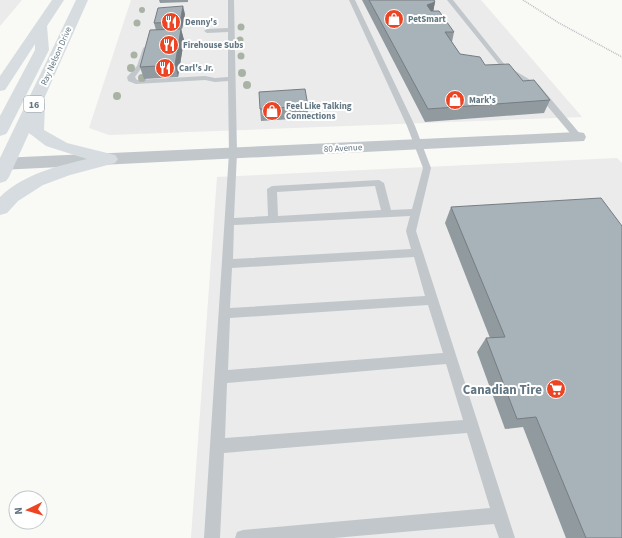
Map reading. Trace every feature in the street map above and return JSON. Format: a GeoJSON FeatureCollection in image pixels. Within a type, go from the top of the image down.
{"type":"FeatureCollection","features":[{"type":"Feature","properties":{"kind":"highway"},"geometry":{"type":"LineString","coordinates":[[0,87],[58,0]]}},
{"type":"Feature","properties":{"kind":"highway","name":"Ray Nelson Drive"},"geometry":{"type":"LineString","coordinates":[[2,168],[37,100],[82,0]]}},
{"type":"Feature","properties":{"kind":"highway"},"geometry":{"type":"LineString","coordinates":[[0,131],[42,50],[41,27]]}},
{"type":"Feature","properties":{"kind":"highway"},"geometry":{"type":"LineString","coordinates":[[37,100],[36,132],[43,138],[54,143],[109,159]]}},
{"type":"Feature","properties":{"kind":"highway"},"geometry":{"type":"LineString","coordinates":[[0,208],[22,188],[42,178],[109,159]]}},
{"type":"Feature","properties":{"kind":"street","name":"80 Avenue"},"geometry":{"type":"LineString","coordinates":[[2,168],[109,159],[578,137]]}},
{"type":"Feature","properties":{"kind":"lane"},"geometry":{"type":"LineString","coordinates":[[212,538],[233,153],[231,0]]}},
{"type":"Feature","properties":{"kind":"lane"},"geometry":{"type":"LineString","coordinates":[[352,0],[418,144],[427,168],[411,231],[507,538]]}},
{"type":"Feature","properties":{"kind":"lane"},"geometry":{"type":"LineString","coordinates":[[450,0],[503,66],[536,87],[578,137]]}},
{"type":"Feature","properties":{"kind":"lane"},"geometry":{"type":"LineString","coordinates":[[207,31],[231,30]]}},
{"type":"Feature","properties":{"kind":"lane"},"geometry":{"type":"LineString","coordinates":[[148,43],[140,66],[132,74],[131,80],[136,82],[146,82],[204,78],[216,80],[232,79]]}},
{"type":"Feature","properties":{"kind":"lane"},"geometry":{"type":"LineString","coordinates":[[273,220],[272,189],[379,183],[388,213]]}},
{"type":"Feature","properties":{"kind":"lane"},"geometry":{"type":"LineString","coordinates":[[229,222],[416,212]]}},
{"type":"Feature","properties":{"kind":"lane"},"geometry":{"type":"LineString","coordinates":[[227,264],[418,253]]}},
{"type":"Feature","properties":{"kind":"lane"},"geometry":{"type":"LineString","coordinates":[[224,313],[433,300]]}},
{"type":"Feature","properties":{"kind":"lane"},"geometry":{"type":"LineString","coordinates":[[221,377],[451,358]]}},
{"type":"Feature","properties":{"kind":"lane"},"geometry":{"type":"LineString","coordinates":[[217,446],[472,426]]}},
{"type":"Feature","properties":{"kind":"lane"},"geometry":{"type":"LineString","coordinates":[[243,538],[500,516]]}},
{"type":"Feature","properties":{"kind":"path"},"geometry":{"type":"LineString","coordinates":[[523,0],[559,23],[622,57]]}},
{"type":"Feature","properties":{"kind":"shaded area"},"geometry":{"type":"Polygon","coordinates":[[[0,0],[22,0],[0,26],[0,0]]]}},
{"type":"Feature","properties":{"kind":"shaded area"},"geometry":{"type":"Polygon","coordinates":[[[131,0],[481,0],[582,117],[109,135],[89,128],[131,0]]]}},
{"type":"Feature","properties":{"kind":"shaded area"},"geometry":{"type":"Polygon","coordinates":[[[617,158],[622,163],[622,538],[191,538],[217,177],[617,158]]]}},
{"type":"Feature","properties":{"kind":"building"},"geometry":{"type":"Polygon","coordinates":[[[369,0],[434,0],[435,2],[427,5],[431,11],[439,11],[454,32],[445,32],[460,54],[480,57],[485,65],[509,64],[523,81],[534,80],[550,100],[428,109],[369,0]]]}},
{"type":"Feature","properties":{"kind":"building"},"geometry":{"type":"Polygon","coordinates":[[[183,6],[180,22],[154,23],[158,8],[183,6]]]}},
{"type":"Feature","properties":{"kind":"building"},"geometry":{"type":"Polygon","coordinates":[[[181,29],[175,65],[140,67],[150,30],[181,29]]]}},
{"type":"Feature","properties":{"kind":"building"},"geometry":{"type":"Polygon","coordinates":[[[305,89],[308,106],[260,109],[259,92],[305,89]]]}},
{"type":"Feature","properties":{"kind":"building","name":"Canadian Tire"},"geometry":{"type":"Polygon","coordinates":[[[601,198],[622,226],[622,538],[586,538],[536,417],[517,419],[486,338],[505,337],[451,207],[601,198]]]}},
{"type":"Feature","properties":{"kind":"place","name":"PetSmart"},"geometry":{"type":"Point","coordinates":[394,19]}},
{"type":"Feature","properties":{"kind":"place","name":"Denny's"},"geometry":{"type":"Point","coordinates":[171,22]}},
{"type":"Feature","properties":{"kind":"place","name":"Firehouse Subs"},"geometry":{"type":"Point","coordinates":[169,45]}},
{"type":"Feature","properties":{"kind":"place","name":"Carl's Jr."},"geometry":{"type":"Point","coordinates":[165,68]}},
{"type":"Feature","properties":{"kind":"place","name":"Mark's"},"geometry":{"type":"Point","coordinates":[455,100]}},
{"type":"Feature","properties":{"kind":"place","name":"Feel Like Talking Connections"},"geometry":{"type":"Point","coordinates":[272,111]}},
{"type":"Feature","properties":{"kind":"place","name":"Canadian Tire"},"geometry":{"type":"Point","coordinates":[556,389]}}]}
